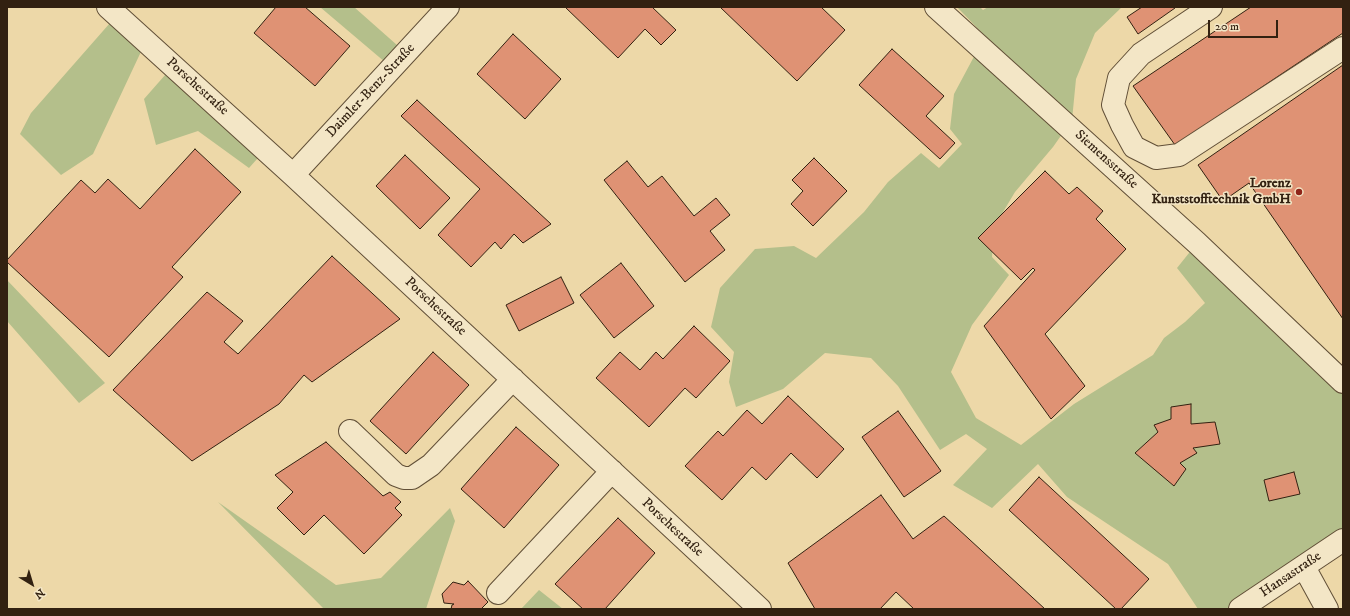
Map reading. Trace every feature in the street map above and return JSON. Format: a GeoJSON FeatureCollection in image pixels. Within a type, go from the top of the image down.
{"type":"FeatureCollection","features":[{"type":"Feature","properties":{"kind":"street","name":"Porschestraße"},"geometry":{"type":"LineString","coordinates":[[108,7],[293,175],[760,609]]}},
{"type":"Feature","properties":{"kind":"street","name":"Daimler-Benz-Straße"},"geometry":{"type":"LineString","coordinates":[[293,175],[448,7]]}},
{"type":"Feature","properties":{"kind":"street","name":"Siemensstraße"},"geometry":{"type":"LineString","coordinates":[[936,7],[1197,243],[1343,382]]}},
{"type":"Feature","properties":{"kind":"street"},"geometry":{"type":"LineString","coordinates":[[1211,7],[1141,54],[1119,78],[1113,105],[1122,125],[1134,147],[1156,158],[1179,155],[1343,48]]}},
{"type":"Feature","properties":{"kind":"street"},"geometry":{"type":"LineString","coordinates":[[350,431],[396,475],[404,478],[412,478],[431,466],[513,379]]}},
{"type":"Feature","properties":{"kind":"street"},"geometry":{"type":"LineString","coordinates":[[498,593],[612,472]]}},
{"type":"Feature","properties":{"kind":"street","name":"Hansastraße"},"geometry":{"type":"LineString","coordinates":[[1240,609],[1343,540]]}},
{"type":"Feature","properties":{"kind":"street"},"geometry":{"type":"LineString","coordinates":[[1304,567],[1327,609]]}},
{"type":"Feature","properties":{"kind":"green space"},"geometry":{"type":"Polygon","coordinates":[[[320,7],[354,7],[406,53],[392,68],[320,7]]]}},
{"type":"Feature","properties":{"kind":"green space"},"geometry":{"type":"Polygon","coordinates":[[[957,7],[980,7],[983,10],[988,7],[1122,7],[1095,33],[1076,79],[1072,120],[1053,147],[1015,192],[994,227],[992,257],[1009,275],[972,325],[951,372],[976,418],[1021,445],[1074,404],[1153,355],[1164,338],[1185,322],[1205,303],[1177,268],[1197,243],[1343,382],[1343,540],[1240,609],[1198,609],[1168,564],[1067,497],[1038,464],[992,508],[953,485],[987,449],[966,434],[940,450],[898,386],[871,358],[825,353],[783,389],[736,407],[729,382],[734,352],[711,327],[720,288],[755,249],[794,246],[816,258],[864,212],[888,182],[921,153],[939,168],[962,144],[950,129],[954,94],[985,36],[957,7]]]}},
{"type":"Feature","properties":{"kind":"green space"},"geometry":{"type":"Polygon","coordinates":[[[117,15],[146,41],[93,154],[61,175],[20,134],[31,113],[117,15]]]}},
{"type":"Feature","properties":{"kind":"green space"},"geometry":{"type":"Polygon","coordinates":[[[173,66],[265,150],[249,168],[198,131],[156,145],[144,99],[173,66]]]}},
{"type":"Feature","properties":{"kind":"green space"},"geometry":{"type":"Polygon","coordinates":[[[7,280],[105,383],[79,403],[7,321],[7,280]]]}},
{"type":"Feature","properties":{"kind":"green space"},"geometry":{"type":"Polygon","coordinates":[[[218,502],[336,585],[381,578],[450,508],[455,521],[426,609],[324,609],[218,502]]]}},
{"type":"Feature","properties":{"kind":"green space"},"geometry":{"type":"Polygon","coordinates":[[[539,590],[563,609],[521,609],[539,590]]]}},
{"type":"Feature","properties":{"kind":"building"},"geometry":{"type":"Polygon","coordinates":[[[276,7],[305,7],[350,46],[315,86],[254,33],[276,7]]]}},
{"type":"Feature","properties":{"kind":"building"},"geometry":{"type":"Polygon","coordinates":[[[565,7],[652,7],[676,30],[661,45],[645,29],[618,58],[565,7]]]}},
{"type":"Feature","properties":{"kind":"building"},"geometry":{"type":"Polygon","coordinates":[[[720,7],[821,7],[845,30],[797,81],[720,7]]]}},
{"type":"Feature","properties":{"kind":"building"},"geometry":{"type":"Polygon","coordinates":[[[1142,7],[1175,8],[1138,34],[1127,17],[1142,7]]]}},
{"type":"Feature","properties":{"kind":"building"},"geometry":{"type":"Polygon","coordinates":[[[1251,7],[1343,7],[1343,33],[1175,145],[1133,86],[1251,7]]]}},
{"type":"Feature","properties":{"kind":"building"},"geometry":{"type":"Polygon","coordinates":[[[513,34],[561,79],[525,119],[477,74],[513,34]]]}},
{"type":"Feature","properties":{"kind":"building"},"geometry":{"type":"Polygon","coordinates":[[[892,49],[944,96],[926,116],[955,143],[940,159],[859,85],[892,49]]]}},
{"type":"Feature","properties":{"kind":"building","name":"Lorenz Kunststofftechnik GmbH"},"geometry":{"type":"Polygon","coordinates":[[[1343,65],[1343,319],[1249,183],[1223,201],[1198,165],[1343,65]]]}},
{"type":"Feature","properties":{"kind":"building"},"geometry":{"type":"Polygon","coordinates":[[[417,100],[551,224],[523,243],[514,234],[501,249],[495,242],[471,267],[438,235],[480,189],[401,116],[417,100]]]}},
{"type":"Feature","properties":{"kind":"building"},"geometry":{"type":"Polygon","coordinates":[[[195,149],[241,192],[172,267],[183,277],[109,357],[7,262],[7,260],[81,180],[95,193],[108,179],[140,209],[195,149]]]}},
{"type":"Feature","properties":{"kind":"building"},"geometry":{"type":"Polygon","coordinates":[[[405,155],[450,198],[420,229],[376,186],[405,155]]]}},
{"type":"Feature","properties":{"kind":"building"},"geometry":{"type":"Polygon","coordinates":[[[814,158],[847,191],[813,226],[791,204],[803,191],[792,180],[814,158]]]}},
{"type":"Feature","properties":{"kind":"building"},"geometry":{"type":"Polygon","coordinates":[[[627,161],[648,187],[662,176],[694,216],[716,198],[730,215],[710,231],[725,250],[685,282],[604,180],[627,161]]]}},
{"type":"Feature","properties":{"kind":"building"},"geometry":{"type":"Polygon","coordinates":[[[1045,171],[1069,194],[1077,187],[1103,211],[1096,219],[1126,249],[1045,334],[1085,386],[1051,419],[984,326],[1035,270],[1033,268],[1021,280],[978,238],[1045,171]]]}},
{"type":"Feature","properties":{"kind":"building"},"geometry":{"type":"Polygon","coordinates":[[[332,256],[400,319],[312,382],[304,375],[279,404],[192,461],[113,390],[207,292],[243,321],[224,342],[238,354],[332,256]]]}},
{"type":"Feature","properties":{"kind":"building"},"geometry":{"type":"Polygon","coordinates":[[[621,263],[654,306],[614,338],[580,295],[621,263]]]}},
{"type":"Feature","properties":{"kind":"building"},"geometry":{"type":"Polygon","coordinates":[[[561,277],[574,303],[519,331],[506,305],[561,277]]]}},
{"type":"Feature","properties":{"kind":"building"},"geometry":{"type":"Polygon","coordinates":[[[694,326],[730,361],[696,398],[685,388],[649,427],[596,378],[620,352],[640,370],[656,352],[663,359],[694,326]]]}},
{"type":"Feature","properties":{"kind":"building"},"geometry":{"type":"Polygon","coordinates":[[[433,352],[469,385],[406,454],[370,421],[433,352]]]}},
{"type":"Feature","properties":{"kind":"building"},"geometry":{"type":"Polygon","coordinates":[[[788,396],[844,449],[817,478],[791,453],[766,480],[752,467],[722,500],[685,466],[718,431],[723,436],[747,410],[762,424],[788,396]]]}},
{"type":"Feature","properties":{"kind":"building"},"geometry":{"type":"Polygon","coordinates":[[[1191,404],[1191,424],[1215,422],[1220,444],[1193,448],[1197,453],[1180,463],[1186,469],[1174,486],[1135,453],[1158,432],[1154,425],[1171,419],[1171,407],[1191,404]]]}},
{"type":"Feature","properties":{"kind":"building"},"geometry":{"type":"Polygon","coordinates":[[[898,411],[941,471],[904,497],[862,437],[898,411]]]}},
{"type":"Feature","properties":{"kind":"building"},"geometry":{"type":"Polygon","coordinates":[[[516,427],[559,465],[504,528],[461,489],[516,427]]]}},
{"type":"Feature","properties":{"kind":"building"},"geometry":{"type":"Polygon","coordinates":[[[326,442],[383,496],[390,492],[401,502],[395,508],[402,515],[364,554],[324,515],[304,535],[277,508],[293,492],[275,475],[326,442]]]}},
{"type":"Feature","properties":{"kind":"building"},"geometry":{"type":"Polygon","coordinates":[[[1294,472],[1300,494],[1269,501],[1264,480],[1294,472]]]}},
{"type":"Feature","properties":{"kind":"building"},"geometry":{"type":"Polygon","coordinates":[[[1039,477],[1149,579],[1121,609],[1116,609],[1009,510],[1039,477]]]}},
{"type":"Feature","properties":{"kind":"building"},"geometry":{"type":"Polygon","coordinates":[[[881,495],[913,539],[944,516],[1045,609],[914,609],[896,592],[880,609],[815,609],[788,563],[881,495]]]}},
{"type":"Feature","properties":{"kind":"building"},"geometry":{"type":"Polygon","coordinates":[[[618,518],[655,553],[605,609],[583,609],[555,584],[618,518]]]}},
{"type":"Feature","properties":{"kind":"building"},"geometry":{"type":"Polygon","coordinates":[[[468,581],[488,602],[481,609],[451,609],[452,605],[454,604],[444,603],[442,594],[453,582],[464,585],[468,581]]]}},
{"type":"Feature","properties":{"kind":"place","name":"Lorenz Kunststofftechnik GmbH"},"geometry":{"type":"Point","coordinates":[1299,192]}}]}
